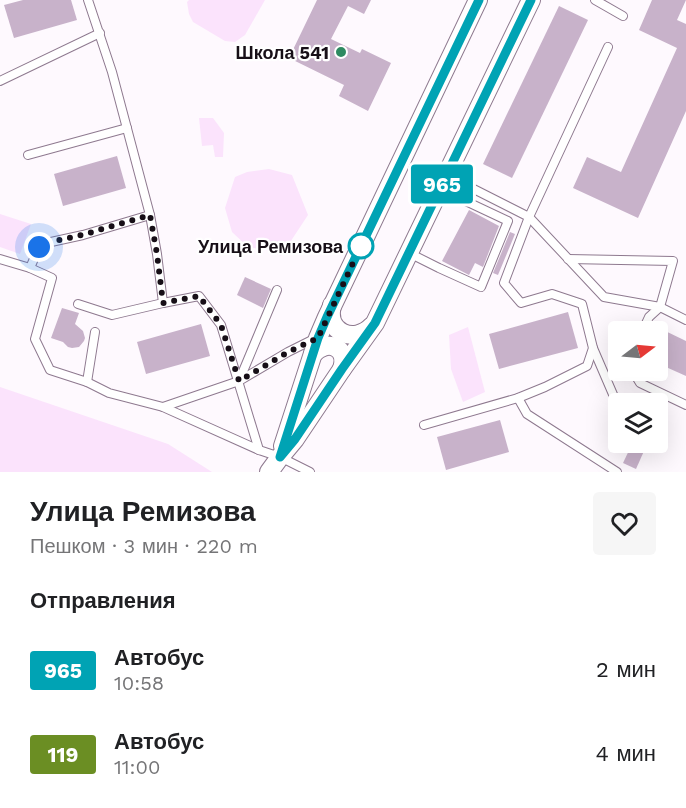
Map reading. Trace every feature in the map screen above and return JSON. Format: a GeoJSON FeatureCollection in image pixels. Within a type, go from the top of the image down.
{"type":"FeatureCollection","features":[{"type":"Feature","properties":{"kind":"street"},"geometry":{"type":"LineString","coordinates":[[280,457],[315,346],[333,303],[478,0]]}},
{"type":"Feature","properties":{"kind":"street"},"geometry":{"type":"LineString","coordinates":[[269,472],[295,439],[375,323],[531,0]]}},
{"type":"Feature","properties":{"kind":"street"},"geometry":{"type":"LineString","coordinates":[[333,303],[331,317],[338,330],[344,334],[351,336],[364,333],[375,323]]}},
{"type":"Feature","properties":{"kind":"street"},"geometry":{"type":"LineString","coordinates":[[315,346],[317,349],[329,345],[340,351],[344,363],[342,369]]}},
{"type":"Feature","properties":{"kind":"lane"},"geometry":{"type":"LineString","coordinates":[[88,0],[112,72],[150,215],[163,303]]}},
{"type":"Feature","properties":{"kind":"lane"},"geometry":{"type":"LineString","coordinates":[[595,0],[623,16]]}},
{"type":"Feature","properties":{"kind":"lane"},"geometry":{"type":"LineString","coordinates":[[0,81],[100,33]]}},
{"type":"Feature","properties":{"kind":"lane"},"geometry":{"type":"LineString","coordinates":[[608,47],[529,217],[504,283],[521,303],[552,294],[582,304],[593,348],[612,393]]}},
{"type":"Feature","properties":{"kind":"lane"},"geometry":{"type":"LineString","coordinates":[[28,155],[127,128]]}},
{"type":"Feature","properties":{"kind":"lane"},"geometry":{"type":"LineString","coordinates":[[443,182],[529,217],[604,297],[660,307],[686,320]]}},
{"type":"Feature","properties":{"kind":"lane"},"geometry":{"type":"LineString","coordinates":[[409,253],[481,287],[508,221],[443,182]]}},
{"type":"Feature","properties":{"kind":"lane"},"geometry":{"type":"LineString","coordinates":[[30,268],[39,247],[45,244],[150,215]]}},
{"type":"Feature","properties":{"kind":"lane"},"geometry":{"type":"LineString","coordinates":[[0,259],[30,268],[52,278],[35,339],[50,370],[87,382],[110,393],[163,406],[310,472]]}},
{"type":"Feature","properties":{"kind":"lane"},"geometry":{"type":"LineString","coordinates":[[568,259],[673,261],[660,307],[647,321]]}},
{"type":"Feature","properties":{"kind":"lane"},"geometry":{"type":"LineString","coordinates":[[239,381],[277,290]]}},
{"type":"Feature","properties":{"kind":"lane"},"geometry":{"type":"LineString","coordinates":[[78,304],[112,315],[199,296],[221,325],[259,450]]}},
{"type":"Feature","properties":{"kind":"lane"},"geometry":{"type":"LineString","coordinates":[[87,382],[95,332]]}},
{"type":"Feature","properties":{"kind":"lane"},"geometry":{"type":"LineString","coordinates":[[163,406],[239,381],[288,352],[315,346]]}},
{"type":"Feature","properties":{"kind":"lane"},"geometry":{"type":"LineString","coordinates":[[424,425],[519,398],[545,387],[586,366],[593,348]]}},
{"type":"Feature","properties":{"kind":"lane"},"geometry":{"type":"LineString","coordinates":[[639,381],[686,405]]}},
{"type":"Feature","properties":{"kind":"lane"},"geometry":{"type":"LineString","coordinates":[[519,398],[527,414],[617,472]]}},
{"type":"Feature","properties":{"kind":"shaded area"},"geometry":{"type":"Polygon","coordinates":[[[189,0],[265,0],[245,35],[235,42],[225,41],[193,22],[189,14],[187,2],[189,0]]]}},
{"type":"Feature","properties":{"kind":"shaded area"},"geometry":{"type":"Polygon","coordinates":[[[199,118],[213,118],[224,133],[223,157],[215,157],[213,145],[202,146],[199,118]]]}},
{"type":"Feature","properties":{"kind":"shaded area"},"geometry":{"type":"Polygon","coordinates":[[[269,169],[292,175],[308,215],[281,256],[266,250],[248,247],[232,232],[225,208],[235,177],[247,172],[269,169]]]}},
{"type":"Feature","properties":{"kind":"shaded area"},"geometry":{"type":"Polygon","coordinates":[[[0,214],[31,224],[20,254],[0,247],[0,214]]]}},
{"type":"Feature","properties":{"kind":"shaded area"},"geometry":{"type":"Polygon","coordinates":[[[468,327],[485,392],[463,402],[451,369],[449,335],[468,327]]]}},
{"type":"Feature","properties":{"kind":"shaded area"},"geometry":{"type":"Polygon","coordinates":[[[0,387],[168,444],[212,472],[0,472],[0,387]]]}},
{"type":"Feature","properties":{"kind":"building"},"geometry":{"type":"Polygon","coordinates":[[[23,0],[71,0],[77,20],[14,38],[4,5],[23,0]]]}},
{"type":"Feature","properties":{"kind":"building"},"geometry":{"type":"Polygon","coordinates":[[[317,0],[371,0],[364,14],[348,6],[331,39],[360,53],[362,49],[391,63],[368,111],[339,96],[344,85],[289,58],[317,0]]]}},
{"type":"Feature","properties":{"kind":"building"},"geometry":{"type":"Polygon","coordinates":[[[652,0],[686,0],[677,20],[686,24],[686,111],[638,218],[573,188],[587,157],[621,172],[677,48],[639,30],[652,0]]]}},
{"type":"Feature","properties":{"kind":"building"},"geometry":{"type":"Polygon","coordinates":[[[559,6],[588,20],[512,178],[483,164],[559,6]]]}},
{"type":"Feature","properties":{"kind":"building"},"geometry":{"type":"Polygon","coordinates":[[[117,156],[126,188],[63,206],[54,174],[117,156]]]}},
{"type":"Feature","properties":{"kind":"building"},"geometry":{"type":"Polygon","coordinates":[[[469,210],[499,226],[483,267],[475,263],[469,275],[442,261],[469,210]]]}},
{"type":"Feature","properties":{"kind":"building"},"geometry":{"type":"Polygon","coordinates":[[[510,232],[515,234],[498,275],[493,273],[510,232]]]}},
{"type":"Feature","properties":{"kind":"building"},"geometry":{"type":"Polygon","coordinates":[[[245,277],[271,289],[263,308],[237,295],[245,277]]]}},
{"type":"Feature","properties":{"kind":"building"},"geometry":{"type":"Polygon","coordinates":[[[62,308],[79,313],[75,324],[83,331],[85,338],[79,347],[68,347],[63,342],[51,338],[62,308]]]}},
{"type":"Feature","properties":{"kind":"building"},"geometry":{"type":"Polygon","coordinates":[[[568,312],[578,348],[499,369],[489,334],[568,312]]]}},
{"type":"Feature","properties":{"kind":"building"},"geometry":{"type":"Polygon","coordinates":[[[201,324],[210,356],[146,374],[137,342],[201,324]]]}},
{"type":"Feature","properties":{"kind":"building"},"geometry":{"type":"Polygon","coordinates":[[[668,332],[686,341],[686,376],[668,368],[668,332]]]}},
{"type":"Feature","properties":{"kind":"building"},"geometry":{"type":"Polygon","coordinates":[[[500,420],[509,452],[446,470],[437,437],[500,420]]]}},
{"type":"Feature","properties":{"kind":"building"},"geometry":{"type":"Polygon","coordinates":[[[628,453],[643,453],[636,469],[623,463],[628,453]]]}},
{"type":"Feature","properties":{"kind":"bus line","name":"965"},"geometry":{"type":"LineString","coordinates":[[479,0],[327,317],[318,338],[280,457],[295,439],[375,323],[531,0]]}},
{"type":"Feature","properties":{"kind":"place","name":"Школа 541"},"geometry":{"type":"Point","coordinates":[341,52]}},
{"type":"Feature","properties":{"kind":"place","name":"Улица Ремизова"},"geometry":{"type":"Point","coordinates":[361,246]}},
{"type":"Feature","properties":{"kind":"route"},"geometry":{"type":"LineString","coordinates":[[39,247],[150,215],[163,303],[199,296],[221,325],[239,381],[288,352],[318,338],[361,246]]}}]}
